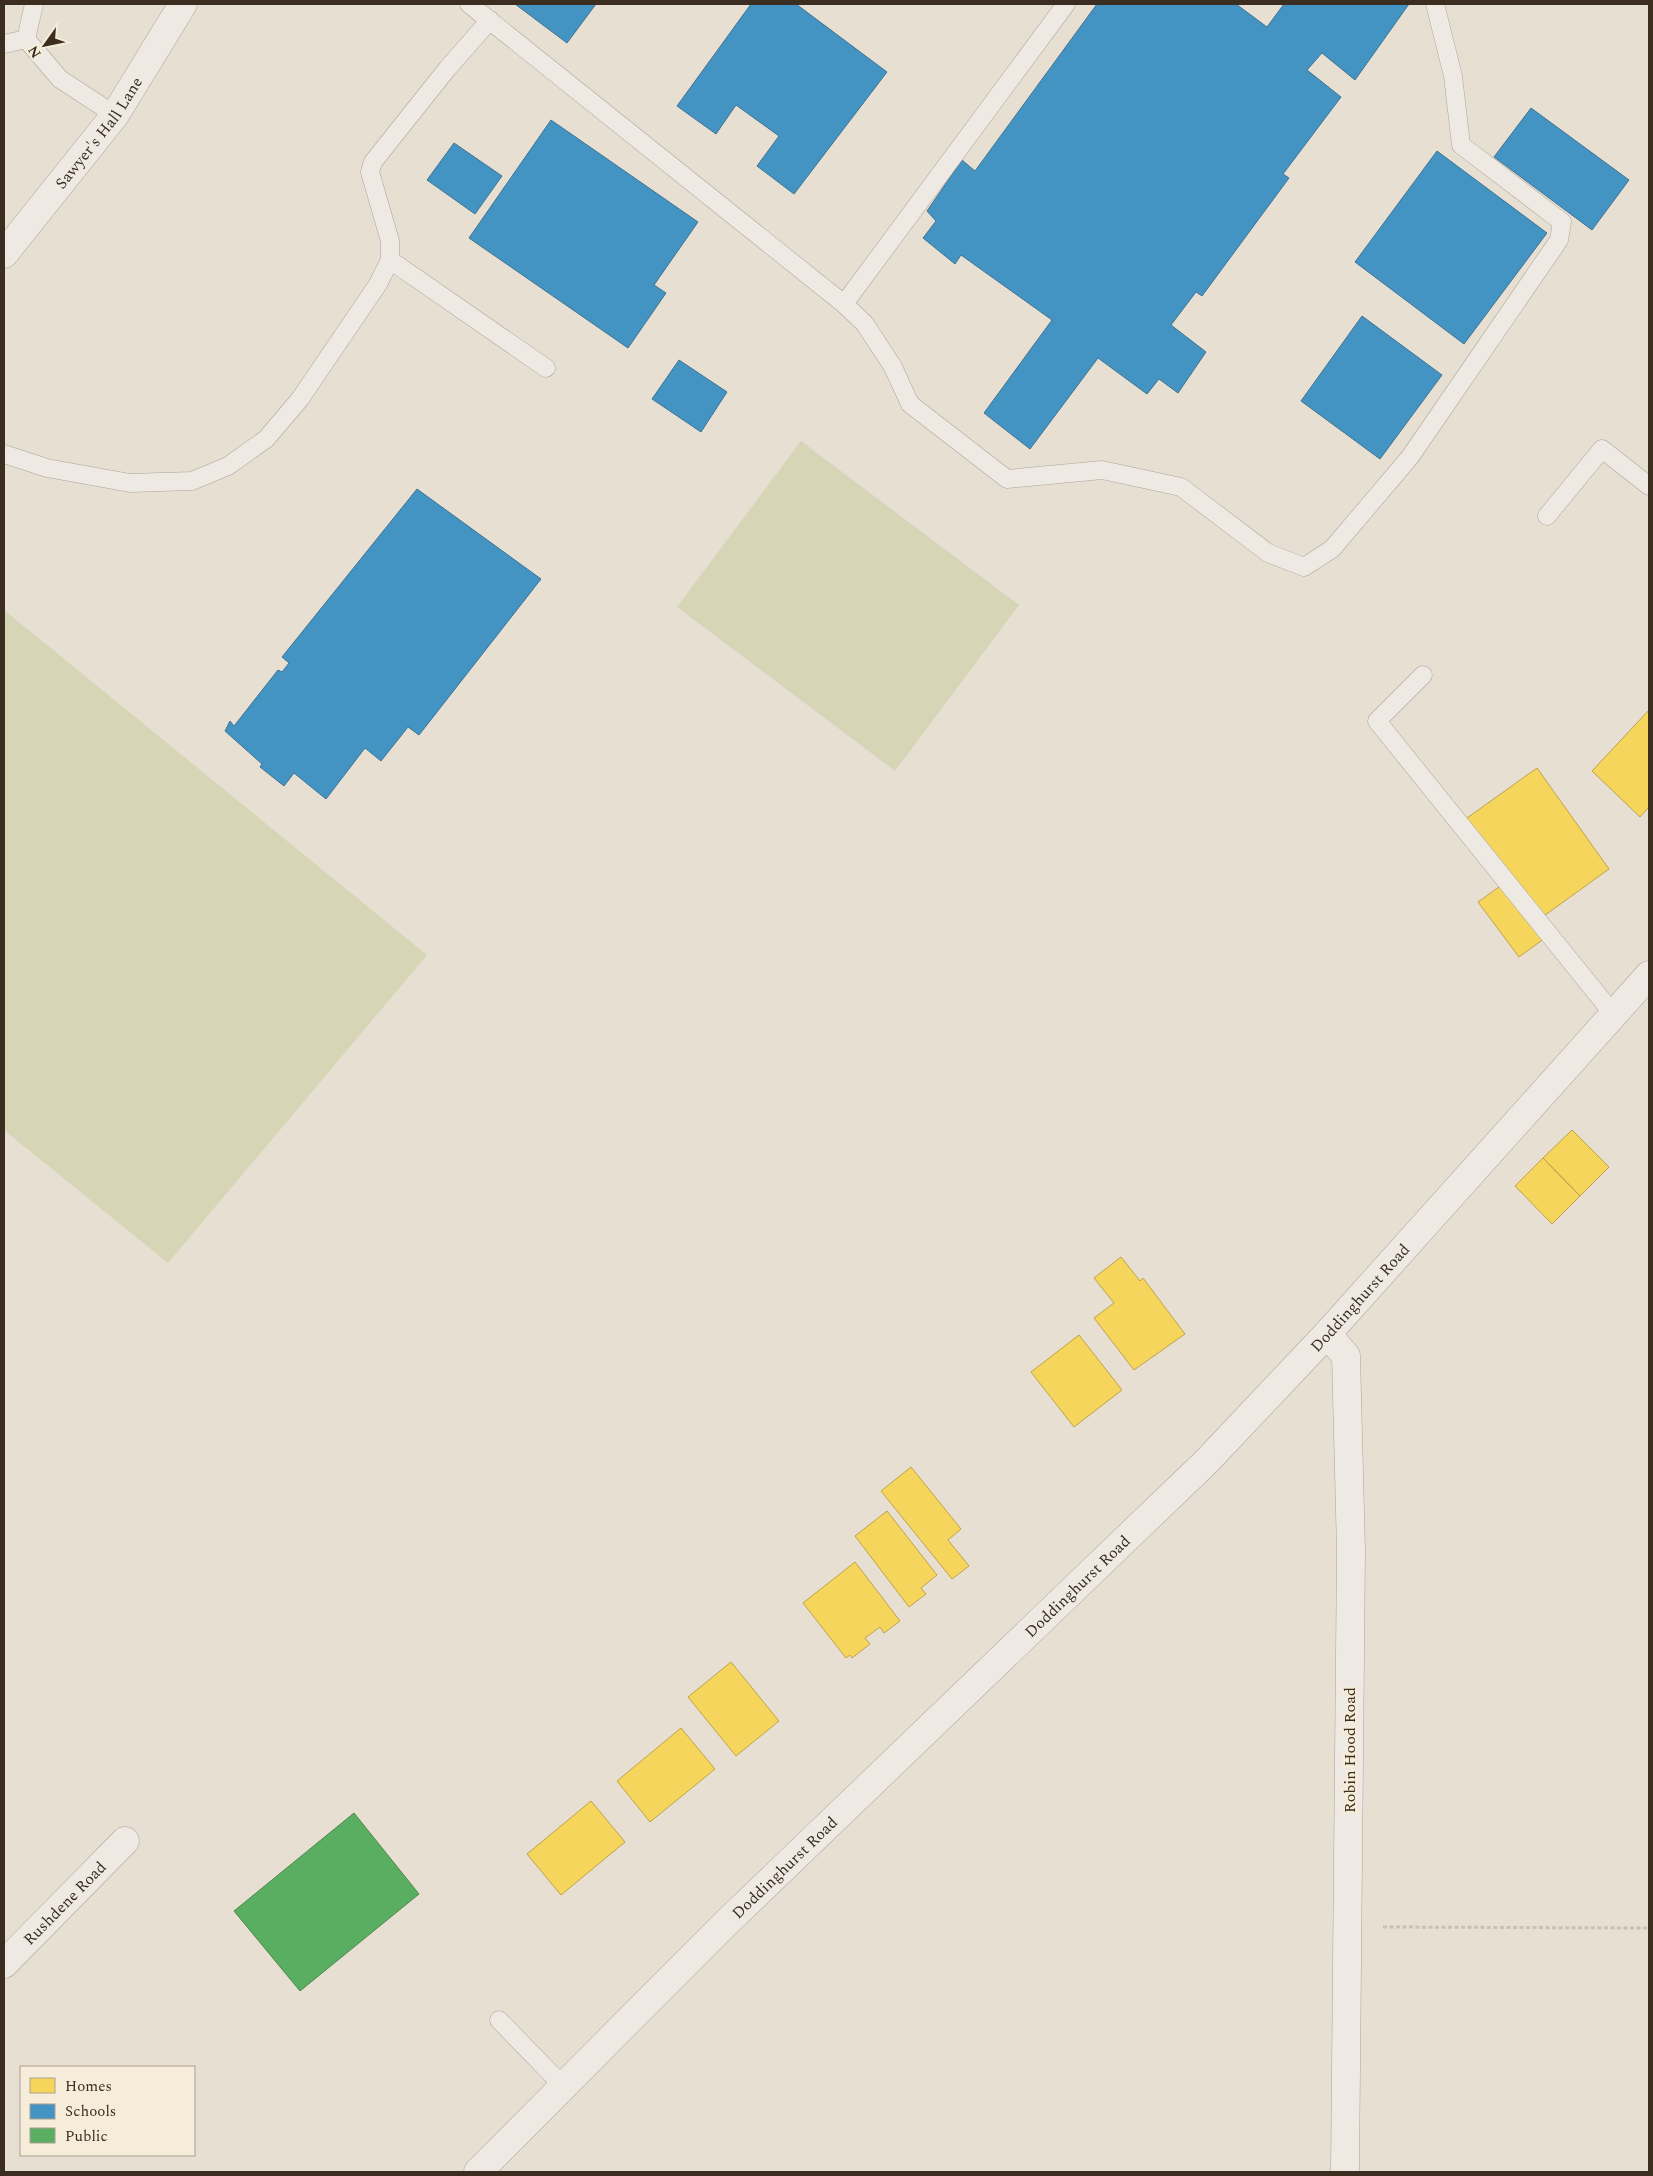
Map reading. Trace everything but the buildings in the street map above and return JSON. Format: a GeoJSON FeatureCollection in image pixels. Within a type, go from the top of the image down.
{"type":"FeatureCollection","features":[{"type":"Feature","properties":{"kind":"street","name":"Sawyer's Hall Lane"},"geometry":{"type":"LineString","coordinates":[[4,254],[115,115],[183,4]]}},
{"type":"Feature","properties":{"kind":"street","name":"Doddinghurst Road"},"geometry":{"type":"LineString","coordinates":[[478,2172],[723,1926],[1207,1461],[1327,1334],[1649,975]]}},
{"type":"Feature","properties":{"kind":"street","name":"Robin Hood Road"},"geometry":{"type":"LineString","coordinates":[[1327,1334],[1346,1356],[1351,1551],[1345,2172]]}},
{"type":"Feature","properties":{"kind":"street","name":"Rushdene Road"},"geometry":{"type":"LineString","coordinates":[[4,1964],[125,1841]]}},
{"type":"Feature","properties":{"kind":"lane"},"geometry":{"type":"LineString","coordinates":[[26,39],[34,4]]}},
{"type":"Feature","properties":{"kind":"lane"},"geometry":{"type":"LineString","coordinates":[[469,4],[844,304],[865,324],[893,367],[910,404],[1007,479],[1102,470],[1181,487],[1268,553],[1304,567],[1332,549],[1410,457],[1559,240],[1562,222],[1461,145],[1453,76],[1435,4]]}},
{"type":"Feature","properties":{"kind":"lane"},"geometry":{"type":"LineString","coordinates":[[844,304],[1066,4]]}},
{"type":"Feature","properties":{"kind":"lane"},"geometry":{"type":"LineString","coordinates":[[4,454],[47,468],[130,483],[192,481],[228,466],[266,439],[300,399],[378,284],[390,260],[390,241],[370,172],[373,162],[447,69],[490,20]]}},
{"type":"Feature","properties":{"kind":"lane"},"geometry":{"type":"LineString","coordinates":[[4,44],[26,39]]}},
{"type":"Feature","properties":{"kind":"lane"},"geometry":{"type":"LineString","coordinates":[[26,39],[60,79],[115,115]]}},
{"type":"Feature","properties":{"kind":"lane"},"geometry":{"type":"LineString","coordinates":[[390,260],[546,368]]}},
{"type":"Feature","properties":{"kind":"lane"},"geometry":{"type":"LineString","coordinates":[[1547,516],[1602,449],[1649,486]]}},
{"type":"Feature","properties":{"kind":"lane"},"geometry":{"type":"LineString","coordinates":[[1423,675],[1377,721],[1614,1015]]}},
{"type":"Feature","properties":{"kind":"lane"},"geometry":{"type":"LineString","coordinates":[[498,2020],[564,2087]]}},
{"type":"Feature","properties":{"kind":"path"},"geometry":{"type":"LineString","coordinates":[[1347,1926],[1649,1928]]}},
{"type":"Feature","properties":{"kind":"green space"},"geometry":{"type":"Polygon","coordinates":[[[801,441],[1019,605],[895,771],[677,607],[801,441]]]}},
{"type":"Feature","properties":{"kind":"green space"},"geometry":{"type":"Polygon","coordinates":[[[4,610],[427,955],[168,1263],[4,1130],[4,610]]]}}]}
